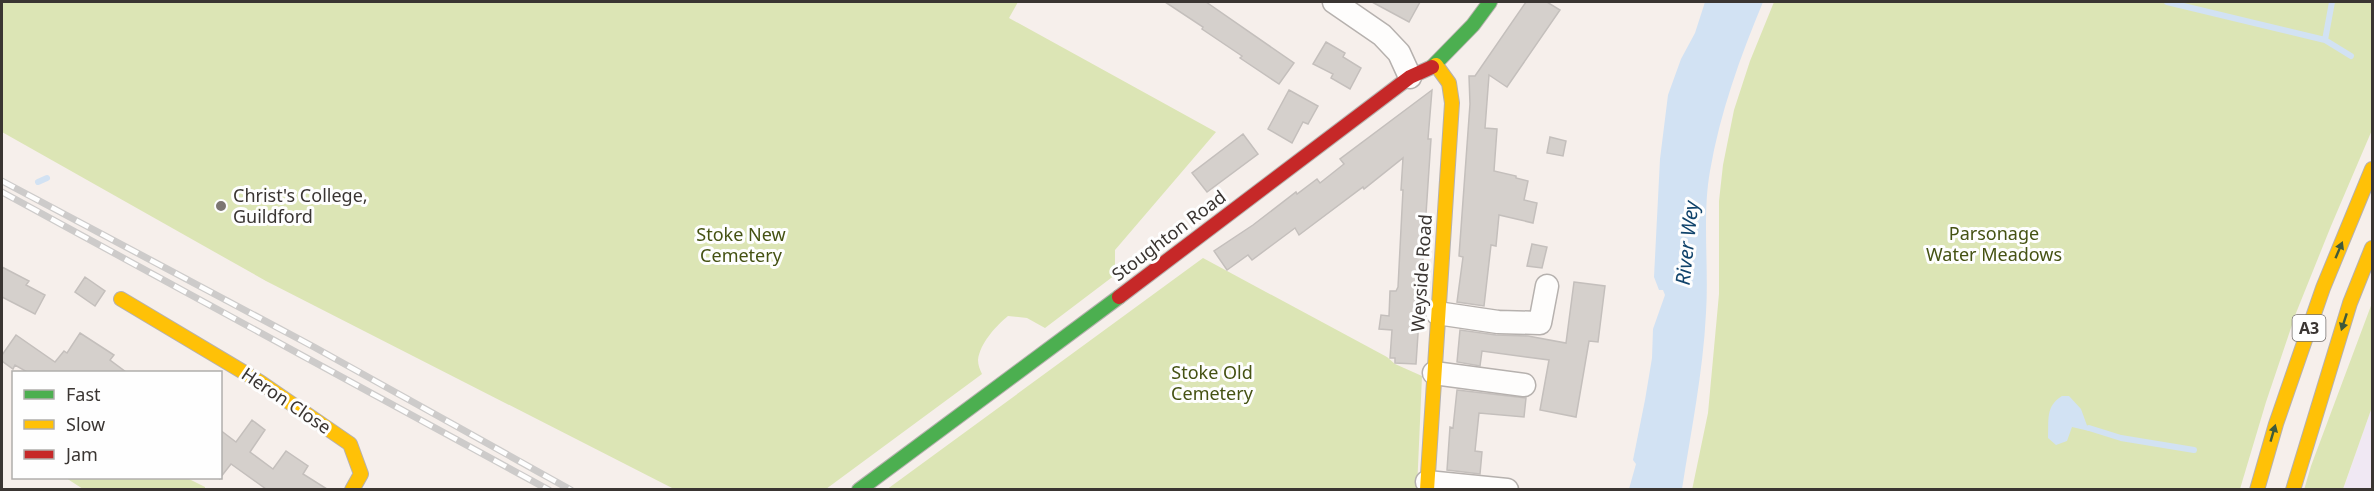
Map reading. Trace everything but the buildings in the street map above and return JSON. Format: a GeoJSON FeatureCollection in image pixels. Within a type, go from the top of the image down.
{"type":"FeatureCollection","features":[{"type":"Feature","properties":{"kind":"main road","name":"Stoughton Road"},"geometry":{"type":"LineString","coordinates":[[860,489],[1034,361],[1410,77],[1436,64],[1473,25],[1490,2]]}},
{"type":"Feature","properties":{"kind":"main road","name":"Weyside Road"},"geometry":{"type":"LineString","coordinates":[[1427,486],[1452,103],[1449,83],[1436,64]]}},
{"type":"Feature","properties":{"kind":"main road","name":"A3"},"geometry":{"type":"LineString","coordinates":[[2257,489],[2276,424],[2323,288],[2373,169]]}},
{"type":"Feature","properties":{"kind":"main road","name":"A3"},"geometry":{"type":"LineString","coordinates":[[2293,489],[2350,303],[2373,248]]}},
{"type":"Feature","properties":{"kind":"main road","name":"Heron Close"},"geometry":{"type":"LineString","coordinates":[[121,299],[140,323],[260,382],[350,444],[361,474],[352,489]]}},
{"type":"Feature","properties":{"kind":"street"},"geometry":{"type":"LineString","coordinates":[[1334,2],[1382,35],[1399,53],[1410,77]]}},
{"type":"Feature","properties":{"kind":"street"},"geometry":{"type":"LineString","coordinates":[[1437,313],[1498,322],[1540,324],[1547,286]]}},
{"type":"Feature","properties":{"kind":"street"},"geometry":{"type":"LineString","coordinates":[[1434,374],[1524,385]]}},
{"type":"Feature","properties":{"kind":"street"},"geometry":{"type":"LineString","coordinates":[[1427,486],[1507,489]]}},
{"type":"Feature","properties":{"kind":"shaded area"},"geometry":{"type":"Polygon","coordinates":[[[2372,407],[2372,489],[2343,490],[2362,435],[2372,407]]]}},
{"type":"Feature","properties":{"kind":"green space","name":"Stoke New Cemetery"},"geometry":{"type":"Polygon","coordinates":[[[2,2],[1018,2],[1009,18],[1216,132],[1115,250],[1115,275],[1045,328],[1027,318],[1008,316],[982,347],[978,360],[982,374],[826,489],[674,489],[266,281],[2,132],[2,2]]]}},
{"type":"Feature","properties":{"kind":"green space","name":"Parsonage Water Meadows"},"geometry":{"type":"Polygon","coordinates":[[[1774,2],[2372,2],[2372,130],[2296,313],[2240,489],[1692,490],[1708,413],[1719,294],[1719,201],[1723,165],[1734,110],[1750,61],[1774,2]]]}},
{"type":"Feature","properties":{"kind":"green space","name":"Stoke Old Cemetery"},"geometry":{"type":"Polygon","coordinates":[[[1203,258],[1387,357],[1395,364],[1422,376],[1417,489],[886,490],[1203,258]]]}},
{"type":"Feature","properties":{"kind":"green space"},"geometry":{"type":"Polygon","coordinates":[[[2372,303],[2372,407],[2343,489],[2304,490],[2311,466],[2372,303]]]}},
{"type":"Feature","properties":{"kind":"green space"},"geometry":{"type":"Polygon","coordinates":[[[68,479],[189,479],[205,487],[205,489],[83,489],[68,479]]]}},
{"type":"Feature","properties":{"kind":"water","name":"River Wey"},"geometry":{"type":"Polygon","coordinates":[[[1705,2],[1763,2],[1732,85],[1719,128],[1710,171],[1706,205],[1707,296],[1702,358],[1682,489],[1629,489],[1636,464],[1633,460],[1652,358],[1653,329],[1665,295],[1663,290],[1659,290],[1654,277],[1660,159],[1668,95],[1681,59],[1695,33],[1705,2]]]}},
{"type":"Feature","properties":{"kind":"water"},"geometry":{"type":"Polygon","coordinates":[[[2062,396],[2069,396],[2081,409],[2089,431],[2072,427],[2067,441],[2056,445],[2048,438],[2049,414],[2053,404],[2062,396]]]}},
{"type":"Feature","properties":{"kind":"waterway"},"geometry":{"type":"LineString","coordinates":[[2167,2],[2325,40],[2351,56]]}},
{"type":"Feature","properties":{"kind":"waterway"},"geometry":{"type":"LineString","coordinates":[[2325,40],[2332,2]]}},
{"type":"Feature","properties":{"kind":"waterway"},"geometry":{"type":"LineString","coordinates":[[38,182],[47,178]]}},
{"type":"Feature","properties":{"kind":"waterway"},"geometry":{"type":"LineString","coordinates":[[2089,428],[2121,438],[2194,450]]}},
{"type":"Feature","properties":{"kind":"railway"},"geometry":{"type":"LineString","coordinates":[[2,181],[314,347],[571,490]]}},
{"type":"Feature","properties":{"kind":"railway"},"geometry":{"type":"LineString","coordinates":[[2,192],[549,490]]}},
{"type":"Feature","properties":{"kind":"traffic: fast"},"geometry":{"type":"LineString","coordinates":[[1432,67],[1473,25],[1490,2]]}},
{"type":"Feature","properties":{"kind":"traffic: fast"},"geometry":{"type":"LineString","coordinates":[[859,490],[1119,297]]}},
{"type":"Feature","properties":{"kind":"traffic: slow"},"geometry":{"type":"LineString","coordinates":[[1427,490],[1452,103],[1449,83],[1436,65]]}},
{"type":"Feature","properties":{"kind":"traffic: slow"},"geometry":{"type":"LineString","coordinates":[[2257,490],[2276,424],[2323,288],[2372,169]]}},
{"type":"Feature","properties":{"kind":"traffic: slow"},"geometry":{"type":"LineString","coordinates":[[2293,490],[2350,303],[2372,248]]}},
{"type":"Feature","properties":{"kind":"traffic: slow"},"geometry":{"type":"LineString","coordinates":[[121,299],[260,382],[350,444],[361,474],[352,490]]}},
{"type":"Feature","properties":{"kind":"traffic: jam"},"geometry":{"type":"LineString","coordinates":[[1119,297],[1410,77],[1432,67]]}},
{"type":"Feature","properties":{"kind":"place","name":"Christ's College, Guildford"},"geometry":{"type":"Point","coordinates":[221,206]}}]}
